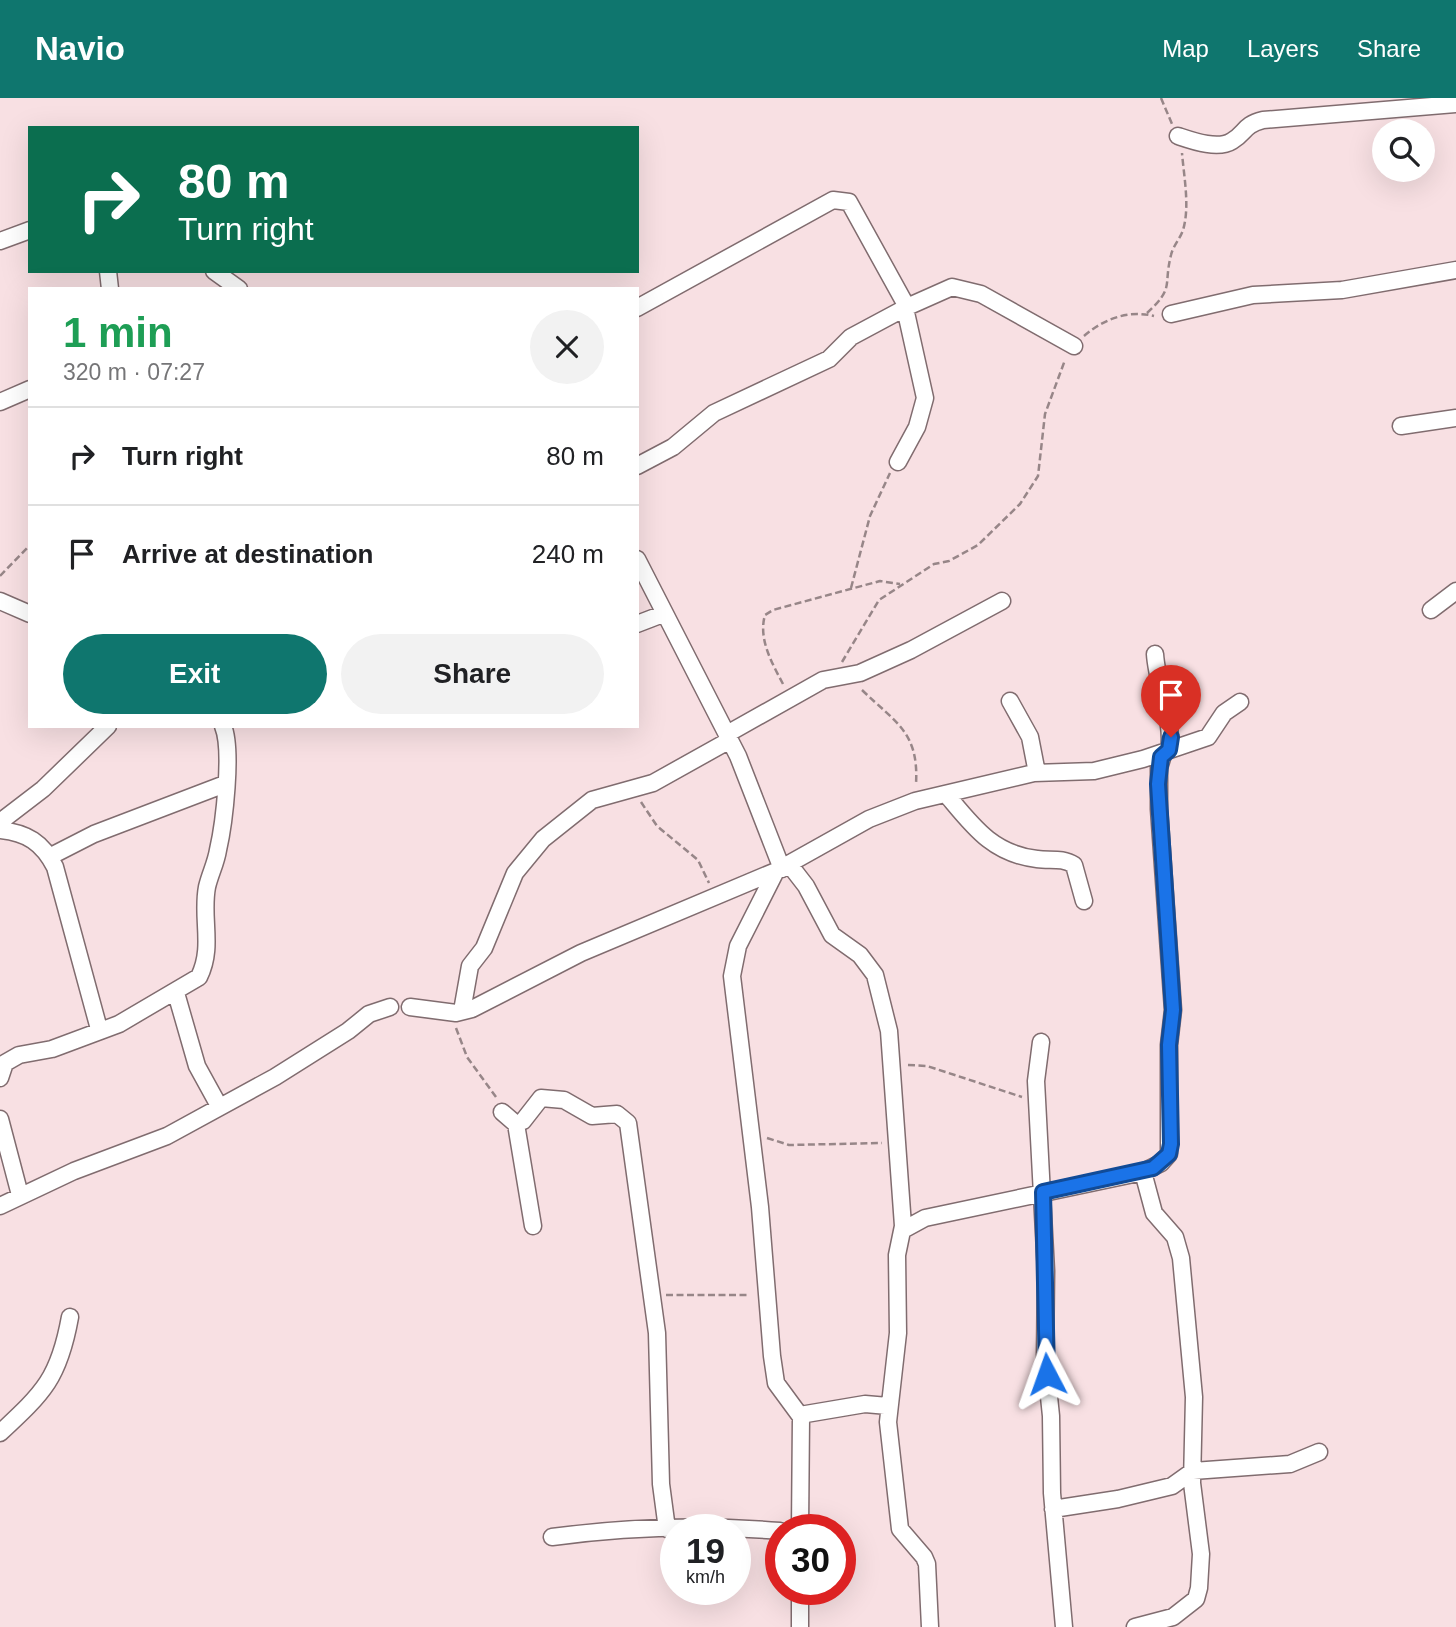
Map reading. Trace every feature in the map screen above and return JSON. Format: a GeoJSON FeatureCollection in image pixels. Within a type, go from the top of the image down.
{"type":"FeatureCollection","features":[{"type":"Feature","properties":{"kind":"street"},"geometry":{"type":"LineString","coordinates":[[1178,136],[1193,141],[1226,144],[1234,141],[1244,127],[1263,120],[1456,104]]}},
{"type":"Feature","properties":{"kind":"street"},"geometry":{"type":"LineString","coordinates":[[639,307],[822,206],[841,199],[849,202],[906,307],[925,398],[917,427],[898,462]]}},
{"type":"Feature","properties":{"kind":"street"},"geometry":{"type":"LineString","coordinates":[[0,240],[28,231]]}},
{"type":"Feature","properties":{"kind":"street"},"geometry":{"type":"LineString","coordinates":[[1171,314],[1253,295],[1342,290],[1456,270]]}},
{"type":"Feature","properties":{"kind":"street"},"geometry":{"type":"LineString","coordinates":[[217,273],[236,287]]}},
{"type":"Feature","properties":{"kind":"street"},"geometry":{"type":"LineString","coordinates":[[639,465],[673,447],[715,413],[830,359],[851,337],[906,307],[953,287],[968,290],[1074,346]]}},
{"type":"Feature","properties":{"kind":"street"},"geometry":{"type":"LineString","coordinates":[[0,402],[28,390]]}},
{"type":"Feature","properties":{"kind":"street"},"geometry":{"type":"LineString","coordinates":[[1401,426],[1456,418]]}},
{"type":"Feature","properties":{"kind":"street"},"geometry":{"type":"LineString","coordinates":[[639,563],[728,737],[782,868],[806,886],[832,935],[860,955],[875,975],[885,1013],[891,1065],[903,1230],[898,1255],[898,1333],[888,1406],[900,1529],[927,1564],[930,1627]]}},
{"type":"Feature","properties":{"kind":"street"},"geometry":{"type":"LineString","coordinates":[[1431,610],[1456,591]]}},
{"type":"Feature","properties":{"kind":"street"},"geometry":{"type":"LineString","coordinates":[[0,601],[28,613]]}},
{"type":"Feature","properties":{"kind":"street"},"geometry":{"type":"LineString","coordinates":[[456,1012],[470,966],[484,948],[515,873],[543,839],[576,810],[604,795],[653,783],[789,698],[911,650],[1002,601]]}},
{"type":"Feature","properties":{"kind":"street"},"geometry":{"type":"LineString","coordinates":[[639,623],[663,614]]}},
{"type":"Feature","properties":{"kind":"street"},"geometry":{"type":"LineString","coordinates":[[903,1230],[925,1218],[1143,1172],[1161,1163],[1169,1154],[1169,1045],[1173,1010],[1158,784],[1169,725],[1157,680],[1155,654]]}},
{"type":"Feature","properties":{"kind":"street"},"geometry":{"type":"LineString","coordinates":[[1010,701],[1030,737],[1037,773]]}},
{"type":"Feature","properties":{"kind":"street"},"geometry":{"type":"LineString","coordinates":[[410,1007],[456,1012],[492,1001],[581,953],[782,868],[847,829],[915,801],[1037,773],[1094,771],[1166,751],[1209,737],[1224,713],[1240,702]]}},
{"type":"Feature","properties":{"kind":"street"},"geometry":{"type":"LineString","coordinates":[[0,822],[43,789],[106,728]]}},
{"type":"Feature","properties":{"kind":"street"},"geometry":{"type":"LineString","coordinates":[[0,1078],[5,1063],[19,1055],[52,1049],[139,1014],[199,977],[206,964],[207,888],[218,851],[228,754],[223,728]]}},
{"type":"Feature","properties":{"kind":"street"},"geometry":{"type":"LineString","coordinates":[[49,856],[94,834],[225,784]]}},
{"type":"Feature","properties":{"kind":"street"},"geometry":{"type":"LineString","coordinates":[[946,793],[977,833],[990,842],[1018,855],[1066,860],[1074,865],[1084,901]]}},
{"type":"Feature","properties":{"kind":"street"},"geometry":{"type":"LineString","coordinates":[[0,830],[34,839],[49,856],[99,1029]]}},
{"type":"Feature","properties":{"kind":"street"},"geometry":{"type":"LineString","coordinates":[[782,868],[733,962],[732,976],[751,1130],[776,1383],[800,1415],[803,1478],[801,1514]]}},
{"type":"Feature","properties":{"kind":"street"},"geometry":{"type":"LineString","coordinates":[[176,993],[197,1066],[219,1106]]}},
{"type":"Feature","properties":{"kind":"street"},"geometry":{"type":"LineString","coordinates":[[0,1206],[20,1195],[167,1136],[275,1077],[348,1031],[369,1014],[390,1007]]}},
{"type":"Feature","properties":{"kind":"street"},"geometry":{"type":"LineString","coordinates":[[1041,1042],[1037,1063],[1046,1271],[1045,1358],[1051,1416],[1053,1509],[1064,1627]]}},
{"type":"Feature","properties":{"kind":"street"},"geometry":{"type":"LineString","coordinates":[[516,1124],[523,1121],[541,1098],[551,1097],[592,1116],[624,1116],[629,1129],[644,1255],[657,1333],[661,1485],[665,1514]]}},
{"type":"Feature","properties":{"kind":"street"},"geometry":{"type":"LineString","coordinates":[[502,1112],[516,1124],[533,1226]]}},
{"type":"Feature","properties":{"kind":"street"},"geometry":{"type":"LineString","coordinates":[[0,1119],[20,1195]]}},
{"type":"Feature","properties":{"kind":"street"},"geometry":{"type":"LineString","coordinates":[[1135,1627],[1173,1617],[1196,1599],[1201,1554],[1194,1508],[1194,1397],[1181,1258],[1175,1237],[1154,1213],[1143,1172]]}},
{"type":"Feature","properties":{"kind":"street"},"geometry":{"type":"LineString","coordinates":[[0,1433],[33,1402],[55,1373],[64,1351],[70,1317]]}},
{"type":"Feature","properties":{"kind":"street"},"geometry":{"type":"LineString","coordinates":[[800,1415],[865,1404],[888,1406]]}},
{"type":"Feature","properties":{"kind":"street"},"geometry":{"type":"LineString","coordinates":[[1053,1509],[1118,1499],[1172,1486],[1193,1471],[1290,1464],[1319,1452]]}},
{"type":"Feature","properties":{"kind":"street"},"geometry":{"type":"LineString","coordinates":[[552,1537],[660,1529]]}},
{"type":"Feature","properties":{"kind":"street"},"geometry":{"type":"LineString","coordinates":[[800,1605],[800,1627]]}},
{"type":"Feature","properties":{"kind":"path"},"geometry":{"type":"LineString","coordinates":[[1147,314],[1164,298],[1168,286],[1170,259],[1183,229],[1184,177],[1178,136],[1161,98]]}},
{"type":"Feature","properties":{"kind":"path"},"geometry":{"type":"LineString","coordinates":[[915,801],[916,749],[891,717],[841,677],[847,651],[879,600],[934,564],[949,561],[978,545],[1020,504],[1038,476],[1050,394],[1074,346],[1098,325],[1132,312],[1171,314]]}},
{"type":"Feature","properties":{"kind":"path"},"geometry":{"type":"LineString","coordinates":[[850,589],[874,504],[883,481],[898,462]]}},
{"type":"Feature","properties":{"kind":"path"},"geometry":{"type":"LineString","coordinates":[[0,576],[28,547]]}},
{"type":"Feature","properties":{"kind":"path"},"geometry":{"type":"LineString","coordinates":[[789,698],[765,645],[762,633],[765,615],[773,610],[880,581],[900,584]]}},
{"type":"Feature","properties":{"kind":"path"},"geometry":{"type":"LineString","coordinates":[[636,789],[642,806],[657,826],[698,859],[716,898]]}},
{"type":"Feature","properties":{"kind":"path"},"geometry":{"type":"LineString","coordinates":[[456,1012],[467,1057],[495,1093],[498,1108],[502,1112]]}},
{"type":"Feature","properties":{"kind":"path"},"geometry":{"type":"LineString","coordinates":[[891,1065],[936,1069],[998,1087],[1038,1105]]}},
{"type":"Feature","properties":{"kind":"path"},"geometry":{"type":"LineString","coordinates":[[751,1130],[789,1144],[896,1142]]}},
{"type":"Feature","properties":{"kind":"path"},"geometry":{"type":"LineString","coordinates":[[652,1296],[709,1293],[768,1296]]}},
{"type":"Feature","properties":{"kind":"route"},"geometry":{"type":"LineString","coordinates":[[1047,1374],[1043,1192],[1143,1172],[1161,1163],[1169,1154],[1171,1144],[1169,1045],[1173,1010],[1158,784],[1161,757],[1169,750],[1171,737]]}}]}
